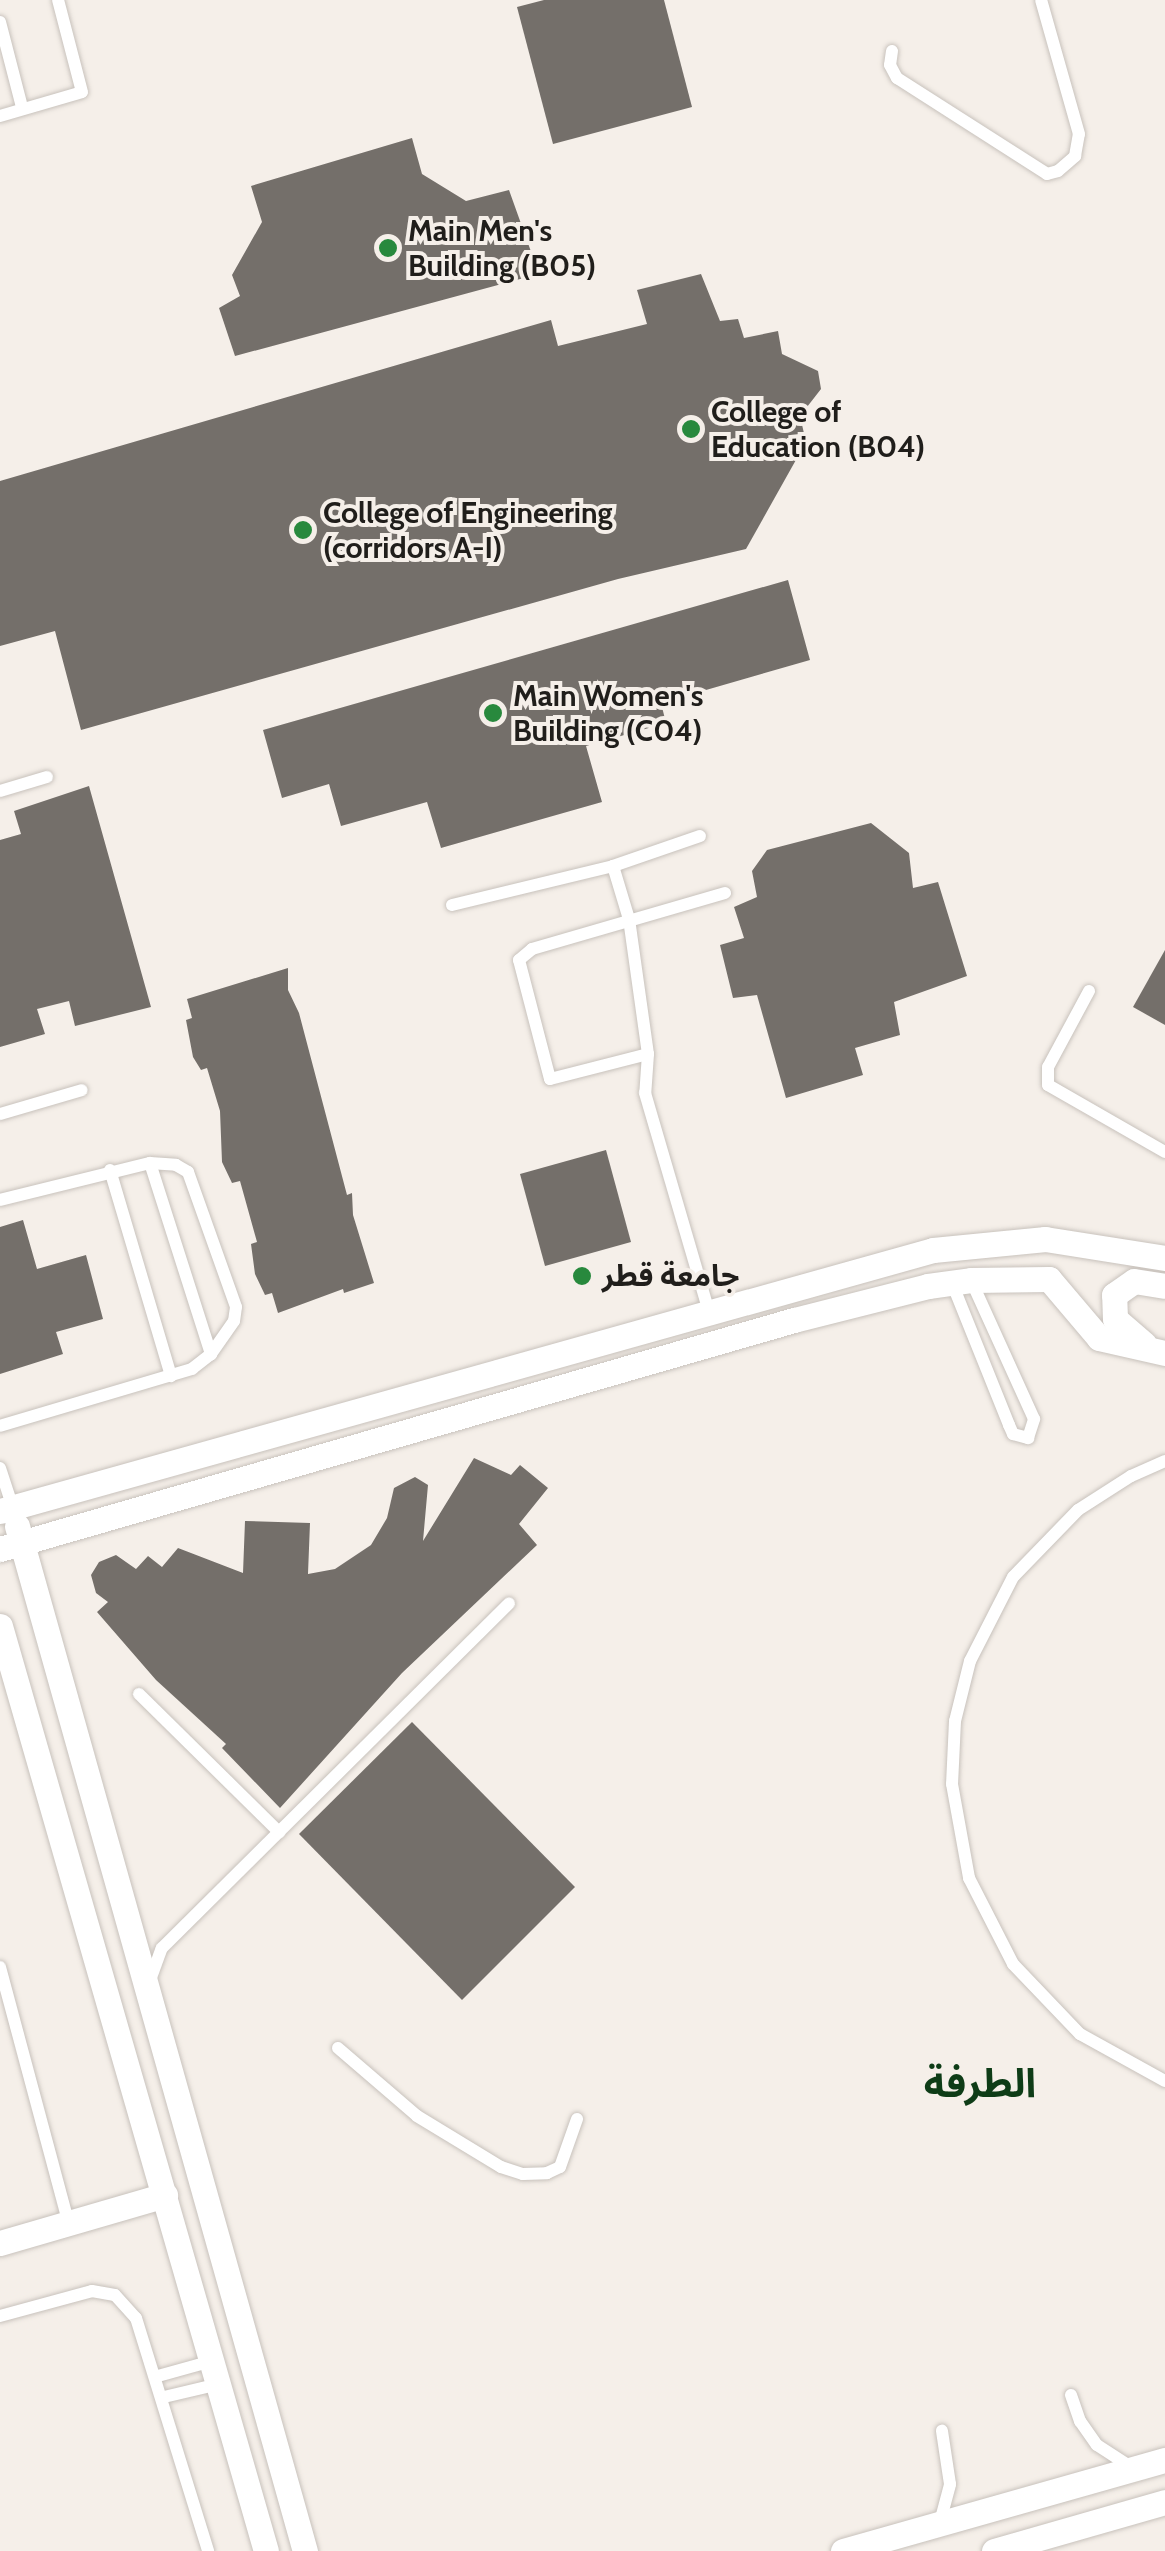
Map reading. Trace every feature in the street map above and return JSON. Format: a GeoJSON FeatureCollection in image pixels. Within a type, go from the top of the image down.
{"type":"FeatureCollection","features":[{"type":"Feature","properties":{"kind":"street"},"geometry":{"type":"LineString","coordinates":[[305,2551],[107,1850],[10,1545],[6,1510],[933,1250],[996,1242],[1089,1243],[1165,1258]]}},
{"type":"Feature","properties":{"kind":"street"},"geometry":{"type":"LineString","coordinates":[[10,1545],[794,1320],[962,1281],[1049,1279],[1099,1338],[1158,1352]]}},
{"type":"Feature","properties":{"kind":"street"},"geometry":{"type":"LineString","coordinates":[[1158,1352],[1120,1326],[1112,1303],[1126,1284],[1165,1286]]}},
{"type":"Feature","properties":{"kind":"street"},"geometry":{"type":"LineString","coordinates":[[787,1290],[794,1320]]}},
{"type":"Feature","properties":{"kind":"street"},"geometry":{"type":"LineString","coordinates":[[0,1626],[6,1671],[67,1861],[266,2551]]}},
{"type":"Feature","properties":{"kind":"street"},"geometry":{"type":"LineString","coordinates":[[67,1861],[107,1850]]}},
{"type":"Feature","properties":{"kind":"street"},"geometry":{"type":"LineString","coordinates":[[0,2243],[165,2198],[197,2170]]}},
{"type":"Feature","properties":{"kind":"street"},"geometry":{"type":"LineString","coordinates":[[165,2198],[207,2208]]}},
{"type":"Feature","properties":{"kind":"street"},"geometry":{"type":"LineString","coordinates":[[843,2551],[1165,2460]]}},
{"type":"Feature","properties":{"kind":"street"},"geometry":{"type":"LineString","coordinates":[[994,2551],[1165,2502]]}},
{"type":"Feature","properties":{"kind":"lane"},"geometry":{"type":"LineString","coordinates":[[0,116],[82,92],[58,0]]}},
{"type":"Feature","properties":{"kind":"lane"},"geometry":{"type":"LineString","coordinates":[[892,51],[890,64],[897,78],[1047,174],[1058,171],[1075,156],[1079,134],[1042,0]]}},
{"type":"Feature","properties":{"kind":"lane"},"geometry":{"type":"LineString","coordinates":[[0,22],[22,108]]}},
{"type":"Feature","properties":{"kind":"lane"},"geometry":{"type":"LineString","coordinates":[[0,791],[47,777]]}},
{"type":"Feature","properties":{"kind":"lane"},"geometry":{"type":"LineString","coordinates":[[452,905],[613,866],[700,836]]}},
{"type":"Feature","properties":{"kind":"lane"},"geometry":{"type":"LineString","coordinates":[[613,866],[629,919],[648,1054],[645,1093],[709,1312]]}},
{"type":"Feature","properties":{"kind":"lane"},"geometry":{"type":"LineString","coordinates":[[648,1054],[550,1079],[519,960],[532,949],[725,892]]}},
{"type":"Feature","properties":{"kind":"lane"},"geometry":{"type":"LineString","coordinates":[[1089,990],[1048,1067],[1048,1085],[1165,1152]]}},
{"type":"Feature","properties":{"kind":"lane"},"geometry":{"type":"LineString","coordinates":[[0,1114],[82,1090]]}},
{"type":"Feature","properties":{"kind":"lane"},"geometry":{"type":"LineString","coordinates":[[150,1163],[211,1354]]}},
{"type":"Feature","properties":{"kind":"lane"},"geometry":{"type":"LineString","coordinates":[[0,1200],[110,1170],[150,1163],[176,1166],[188,1172],[236,1307],[234,1321],[211,1354],[192,1370],[0,1426]]}},
{"type":"Feature","properties":{"kind":"lane"},"geometry":{"type":"LineString","coordinates":[[110,1170],[171,1376]]}},
{"type":"Feature","properties":{"kind":"lane"},"geometry":{"type":"LineString","coordinates":[[962,1281],[1034,1420],[1028,1438],[1013,1434],[1009,1426],[962,1281]]}},
{"type":"Feature","properties":{"kind":"lane"},"geometry":{"type":"LineString","coordinates":[[1165,1460],[1131,1476],[1078,1510],[1013,1578],[970,1661],[952,1752],[960,1847],[981,1908],[1004,1950],[1034,1990],[1080,2034],[1165,2080]]}},
{"type":"Feature","properties":{"kind":"lane"},"geometry":{"type":"LineString","coordinates":[[0,1468],[6,1510]]}},
{"type":"Feature","properties":{"kind":"lane"},"geometry":{"type":"LineString","coordinates":[[146,1990],[162,1948],[508,1604]]}},
{"type":"Feature","properties":{"kind":"lane"},"geometry":{"type":"LineString","coordinates":[[139,1694],[278,1832]]}},
{"type":"Feature","properties":{"kind":"lane"},"geometry":{"type":"LineString","coordinates":[[0,1968],[68,2224]]}},
{"type":"Feature","properties":{"kind":"lane"},"geometry":{"type":"LineString","coordinates":[[338,2048],[439,2132],[501,2167],[523,2174],[547,2173],[560,2167],[577,2119]]}},
{"type":"Feature","properties":{"kind":"lane"},"geometry":{"type":"LineString","coordinates":[[0,2316],[92,2291],[115,2294],[136,2318],[158,2376],[208,2551]]}},
{"type":"Feature","properties":{"kind":"lane"},"geometry":{"type":"LineString","coordinates":[[158,2376],[216,2372]]}},
{"type":"Feature","properties":{"kind":"lane"},"geometry":{"type":"LineString","coordinates":[[164,2397],[216,2372]]}},
{"type":"Feature","properties":{"kind":"lane"},"geometry":{"type":"LineString","coordinates":[[1071,2395],[1080,2421],[1097,2445],[1134,2468]]}},
{"type":"Feature","properties":{"kind":"lane"},"geometry":{"type":"LineString","coordinates":[[939,2524],[950,2484],[942,2431]]}},
{"type":"Feature","properties":{"kind":"building"},"geometry":{"type":"Polygon","coordinates":[[[544,0],[664,0],[692,107],[553,144],[517,7],[544,0]]]}},
{"type":"Feature","properties":{"kind":"building","name":"Main Men's Building (B05)"},"geometry":{"type":"Polygon","coordinates":[[[412,138],[422,174],[466,201],[509,190],[539,274],[235,356],[219,308],[240,296],[232,275],[262,222],[251,186],[412,138]]]}},
{"type":"Feature","properties":{"kind":"building","name":"College of Engineering (corridors A-I)"},"geometry":{"type":"Polygon","coordinates":[[[701,274],[720,321],[738,319],[744,338],[778,331],[782,354],[818,371],[821,389],[800,416],[806,442],[746,549],[618,579],[81,730],[55,631],[0,646],[0,481],[551,320],[558,346],[647,324],[637,290],[701,274]]]}},
{"type":"Feature","properties":{"kind":"building","name":"Main Women's Building (C04)"},"geometry":{"type":"Polygon","coordinates":[[[788,580],[810,660],[661,703],[666,723],[586,746],[602,802],[441,848],[427,802],[341,826],[329,784],[282,798],[263,730],[788,580]]]}},
{"type":"Feature","properties":{"kind":"building"},"geometry":{"type":"Polygon","coordinates":[[[89,786],[151,1007],[75,1026],[69,1001],[37,1009],[45,1034],[0,1047],[0,840],[21,834],[14,811],[89,786]]]}},
{"type":"Feature","properties":{"kind":"building"},"geometry":{"type":"Polygon","coordinates":[[[871,823],[909,853],[913,888],[938,882],[967,976],[894,1002],[900,1035],[855,1048],[863,1075],[786,1098],[757,995],[733,998],[720,945],[744,938],[734,907],[757,897],[752,871],[767,850],[871,823]]]}},
{"type":"Feature","properties":{"kind":"building"},"geometry":{"type":"Polygon","coordinates":[[[1165,950],[1165,1025],[1133,1007],[1165,950]]]}},
{"type":"Feature","properties":{"kind":"building"},"geometry":{"type":"Polygon","coordinates":[[[288,968],[288,990],[299,1013],[347,1195],[352,1193],[353,1215],[374,1283],[344,1293],[343,1289],[278,1313],[272,1293],[265,1295],[255,1274],[251,1244],[257,1242],[240,1181],[232,1183],[222,1162],[220,1111],[207,1068],[201,1070],[193,1057],[186,1020],[192,1018],[187,999],[288,968]]]}},
{"type":"Feature","properties":{"kind":"building"},"geometry":{"type":"Polygon","coordinates":[[[606,1150],[631,1242],[545,1266],[520,1174],[606,1150]]]}},
{"type":"Feature","properties":{"kind":"building"},"geometry":{"type":"Polygon","coordinates":[[[23,1220],[37,1269],[86,1255],[103,1319],[56,1332],[63,1354],[0,1374],[0,1227],[23,1220]]]}},
{"type":"Feature","properties":{"kind":"building"},"geometry":{"type":"Polygon","coordinates":[[[474,1458],[511,1475],[520,1465],[548,1488],[519,1524],[537,1545],[402,1673],[280,1808],[222,1748],[226,1744],[156,1680],[97,1612],[108,1602],[96,1593],[91,1575],[99,1562],[116,1555],[136,1569],[148,1556],[162,1567],[178,1548],[243,1573],[245,1521],[310,1523],[308,1574],[335,1569],[371,1545],[387,1518],[394,1488],[415,1477],[428,1485],[423,1541],[474,1458]]]}},
{"type":"Feature","properties":{"kind":"building"},"geometry":{"type":"Polygon","coordinates":[[[412,1722],[575,1887],[462,2000],[299,1834],[412,1722]]]}},
{"type":"Feature","properties":{"kind":"place","name":"Main Men's Building (B05)"},"geometry":{"type":"Point","coordinates":[388,248]}},
{"type":"Feature","properties":{"kind":"place","name":"College of Education (B04)"},"geometry":{"type":"Point","coordinates":[691,429]}},
{"type":"Feature","properties":{"kind":"place","name":"College of Engineering (corridors A-I)"},"geometry":{"type":"Point","coordinates":[303,530]}},
{"type":"Feature","properties":{"kind":"place","name":"Main Women's Building (C04)"},"geometry":{"type":"Point","coordinates":[493,713]}},
{"type":"Feature","properties":{"kind":"place","name":"جامعة قطر"},"geometry":{"type":"Point","coordinates":[582,1276]}},
{"type":"Feature","properties":{"kind":"district","name":"الطرفة"},"geometry":{"type":"Point","coordinates":[980,2083]}}]}
